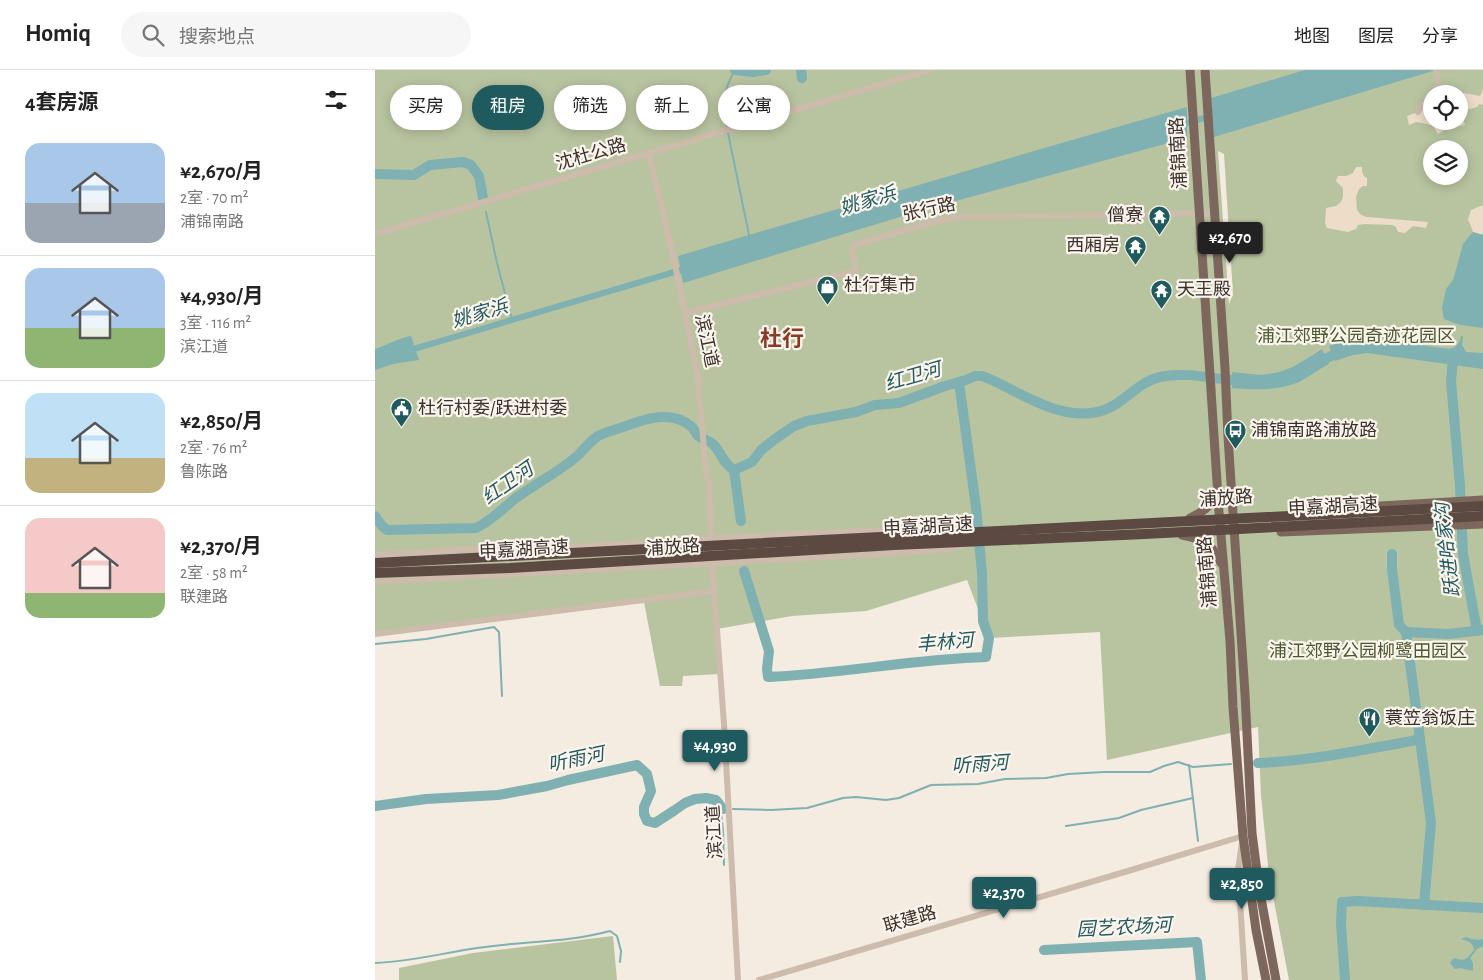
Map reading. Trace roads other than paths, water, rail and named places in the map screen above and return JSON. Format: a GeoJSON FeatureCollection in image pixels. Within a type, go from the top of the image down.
{"type":"FeatureCollection","features":[{"type":"Feature","properties":{"kind":"highway","name":"申嘉湖高速"},"geometry":{"type":"LineString","coordinates":[[375,562],[1483,506]]}},
{"type":"Feature","properties":{"kind":"highway","name":"申嘉湖高速"},"geometry":{"type":"LineString","coordinates":[[375,574],[1483,516]]}},
{"type":"Feature","properties":{"kind":"main road","name":"浦锦南路"},"geometry":{"type":"LineString","coordinates":[[1190,70],[1220,533],[1230,641],[1243,836],[1256,930],[1266,980]]}},
{"type":"Feature","properties":{"kind":"main road","name":"浦锦南路"},"geometry":{"type":"LineString","coordinates":[[1205,70],[1225,368],[1233,533],[1245,694],[1252,833],[1259,887],[1276,980]]}},
{"type":"Feature","properties":{"kind":"main road"},"geometry":{"type":"LineString","coordinates":[[1190,518],[1209,508],[1215,498],[1217,486]]}},
{"type":"Feature","properties":{"kind":"main road","name":"浦放路"},"geometry":{"type":"LineString","coordinates":[[375,562],[1190,518],[1483,500]]}},
{"type":"Feature","properties":{"kind":"main road","name":"浦放路"},"geometry":{"type":"LineString","coordinates":[[375,574],[497,570],[975,543],[1483,524]]}},
{"type":"Feature","properties":{"kind":"main road"},"geometry":{"type":"LineString","coordinates":[[1182,535],[1197,538],[1209,544],[1223,569]]}},
{"type":"Feature","properties":{"kind":"street","name":"沈杜公路"},"geometry":{"type":"LineString","coordinates":[[375,234],[930,70]]}},
{"type":"Feature","properties":{"kind":"street"},"geometry":{"type":"LineString","coordinates":[[1436,70],[1440,82],[1439,85]]}},
{"type":"Feature","properties":{"kind":"street"},"geometry":{"type":"LineString","coordinates":[[1418,112],[1423,104]]}},
{"type":"Feature","properties":{"kind":"street","name":"滨江道"},"geometry":{"type":"LineString","coordinates":[[649,153],[674,260],[698,378],[710,502],[711,538]]}},
{"type":"Feature","properties":{"kind":"street","name":"张行路"},"geometry":{"type":"LineString","coordinates":[[685,313],[856,271],[851,252],[852,247],[857,244],[941,220],[961,217],[1214,213]]}},
{"type":"Feature","properties":{"kind":"street","name":"浦放路"},"geometry":{"type":"LineString","coordinates":[[375,555],[456,550],[590,546],[711,538],[946,527],[972,529]]}},
{"type":"Feature","properties":{"kind":"street","name":"浦放路"},"geometry":{"type":"LineString","coordinates":[[375,582],[915,552],[948,549],[975,543]]}},
{"type":"Feature","properties":{"kind":"street","name":"滨江道"},"geometry":{"type":"LineString","coordinates":[[712,562],[739,980]]}},
{"type":"Feature","properties":{"kind":"street"},"geometry":{"type":"LineString","coordinates":[[375,634],[714,591]]}},
{"type":"Feature","properties":{"kind":"street"},"geometry":{"type":"LineString","coordinates":[[1243,836],[1238,870],[1245,980]]}},
{"type":"Feature","properties":{"kind":"street","name":"联建路"},"geometry":{"type":"LineString","coordinates":[[759,980],[1243,836]]}},
{"type":"Feature","properties":{"kind":"water"},"geometry":{"type":"Polygon","coordinates":[[[1305,70],[1436,70],[1214,137],[1211,98],[1305,70]]]}},
{"type":"Feature","properties":{"kind":"water"},"geometry":{"type":"Polygon","coordinates":[[[1187,107],[1187,138],[926,209],[683,283],[678,256],[1187,107]]]}},
{"type":"Feature","properties":{"kind":"water"},"geometry":{"type":"Polygon","coordinates":[[[1473,232],[1483,235],[1483,328],[1460,325],[1444,319],[1442,308],[1446,289],[1453,280],[1463,244],[1473,232]]]}},
{"type":"Feature","properties":{"kind":"water"},"geometry":{"type":"Polygon","coordinates":[[[411,336],[419,360],[393,364],[375,370],[375,349],[411,336]]]}},
{"type":"Feature","properties":{"kind":"water"},"geometry":{"type":"Polygon","coordinates":[[[1461,336],[1463,336],[1462,345],[1466,352],[1483,353],[1483,369],[1367,353],[1335,361],[1329,346],[1347,341],[1376,339],[1449,349],[1457,345],[1461,336]]]}},
{"type":"Feature","properties":{"kind":"water"},"geometry":{"type":"Polygon","coordinates":[[[1322,349],[1329,364],[1299,382],[1274,388],[1232,388],[1232,372],[1259,375],[1276,373],[1297,365],[1322,349]]]}},
{"type":"Feature","properties":{"kind":"water"},"geometry":{"type":"Polygon","coordinates":[[[1466,937],[1477,940],[1483,939],[1483,946],[1477,949],[1470,958],[1473,963],[1473,971],[1460,968],[1455,969],[1450,963],[1455,958],[1461,960],[1466,958],[1474,950],[1468,941],[1461,939],[1466,937]]]}},
{"type":"Feature","properties":{"kind":"waterway"},"geometry":{"type":"LineString","coordinates":[[735,70],[753,72],[766,70]]}},
{"type":"Feature","properties":{"kind":"waterway"},"geometry":{"type":"LineString","coordinates":[[801,70],[802,78]]}},
{"type":"Feature","properties":{"kind":"waterway"},"geometry":{"type":"LineString","coordinates":[[728,85],[735,71]]}},
{"type":"Feature","properties":{"kind":"waterway","name":"姚家浜"},"geometry":{"type":"LineString","coordinates":[[1180,125],[1211,116]]}},
{"type":"Feature","properties":{"kind":"waterway"},"geometry":{"type":"LineString","coordinates":[[728,133],[749,235]]}},
{"type":"Feature","properties":{"kind":"waterway"},"geometry":{"type":"LineString","coordinates":[[375,174],[414,175],[430,165],[463,162],[471,165],[479,176],[483,198]]}},
{"type":"Feature","properties":{"kind":"waterway"},"geometry":{"type":"LineString","coordinates":[[486,212],[512,320]]}},
{"type":"Feature","properties":{"kind":"waterway","name":"姚家浜"},"geometry":{"type":"LineString","coordinates":[[407,351],[688,268]]}},
{"type":"Feature","properties":{"kind":"waterway","name":"红卫河"},"geometry":{"type":"LineString","coordinates":[[1314,364],[1344,350]]}},
{"type":"Feature","properties":{"kind":"waterway","name":"跃进哈家沟"},"geometry":{"type":"LineString","coordinates":[[1453,359],[1451,381],[1460,486],[1463,554],[1477,631]]}},
{"type":"Feature","properties":{"kind":"waterway","name":"红卫河"},"geometry":{"type":"LineString","coordinates":[[375,516],[387,530],[476,528],[492,518],[523,493],[569,463],[598,436],[640,421],[658,417],[676,418],[692,427],[698,436],[716,447],[727,465],[734,470],[752,462],[761,450],[794,426],[807,421],[856,412],[875,405],[899,403],[975,376],[982,376],[992,380],[1050,407],[1065,412],[1081,414],[1111,407],[1147,382],[1160,377],[1191,375],[1244,381]]}},
{"type":"Feature","properties":{"kind":"waterway","name":"丰林河"},"geometry":{"type":"LineString","coordinates":[[744,571],[769,651],[768,677],[986,657],[989,638],[983,621],[982,573],[976,507],[959,382]]}},
{"type":"Feature","properties":{"kind":"waterway","name":"丰林河"},"geometry":{"type":"LineString","coordinates":[[734,470],[741,521]]}},
{"type":"Feature","properties":{"kind":"waterway"},"geometry":{"type":"LineString","coordinates":[[1392,554],[1399,625],[1406,632]]}},
{"type":"Feature","properties":{"kind":"waterway"},"geometry":{"type":"LineString","coordinates":[[375,644],[426,639],[494,627],[499,632],[502,696]]}},
{"type":"Feature","properties":{"kind":"waterway","name":"跃进哈家沟"},"geometry":{"type":"LineString","coordinates":[[1424,905],[1431,823],[1406,632],[1448,634],[1483,630]]}},
{"type":"Feature","properties":{"kind":"waterway","name":"听雨河"},"geometry":{"type":"LineString","coordinates":[[1258,763],[1335,755],[1420,738]]}},
{"type":"Feature","properties":{"kind":"waterway","name":"听雨河"},"geometry":{"type":"LineString","coordinates":[[733,809],[771,810],[807,808],[843,798],[856,797],[886,800],[899,798],[931,785],[978,784],[1005,779],[1046,778],[1068,774],[1150,772],[1178,762],[1193,767],[1231,764]]}},
{"type":"Feature","properties":{"kind":"waterway","name":"听雨河"},"geometry":{"type":"LineString","coordinates":[[375,806],[426,799],[498,795],[547,786],[637,765],[647,774],[651,791],[644,807],[647,821],[655,823],[685,803],[695,799],[706,798],[716,800],[723,809]]}},
{"type":"Feature","properties":{"kind":"waterway"},"geometry":{"type":"LineString","coordinates":[[1189,765],[1198,841]]}},
{"type":"Feature","properties":{"kind":"waterway"},"geometry":{"type":"LineString","coordinates":[[1066,826],[1119,818],[1141,810],[1193,798]]}},
{"type":"Feature","properties":{"kind":"waterway"},"geometry":{"type":"LineString","coordinates":[[720,805],[724,865]]}},
{"type":"Feature","properties":{"kind":"waterway"},"geometry":{"type":"LineString","coordinates":[[1345,980],[1341,924],[1342,902],[1358,901],[1483,908]]}},
{"type":"Feature","properties":{"kind":"waterway"},"geometry":{"type":"LineString","coordinates":[[375,963],[494,946],[577,938],[610,931],[617,936],[621,951],[620,962]]}},
{"type":"Feature","properties":{"kind":"waterway","name":"园艺农场河"},"geometry":{"type":"LineString","coordinates":[[1044,950],[1197,942],[1201,980]]}},
{"type":"Feature","properties":{"kind":"place","name":"僧寮"},"geometry":{"type":"Point","coordinates":[1159,235]}},
{"type":"Feature","properties":{"kind":"place","name":"西厢房"},"geometry":{"type":"Point","coordinates":[1136,265]}},
{"type":"Feature","properties":{"kind":"place","name":"杜行集市"},"geometry":{"type":"Point","coordinates":[828,305]}},
{"type":"Feature","properties":{"kind":"place","name":"天王殿"},"geometry":{"type":"Point","coordinates":[1161,309]}},
{"type":"Feature","properties":{"kind":"place","name":"杜行村委/跃进村委"},"geometry":{"type":"Point","coordinates":[402,428]}},
{"type":"Feature","properties":{"kind":"place","name":"浦锦南路浦放路"},"geometry":{"type":"Point","coordinates":[1235,450]}},
{"type":"Feature","properties":{"kind":"place","name":"蓑笠翁饭庄"},"geometry":{"type":"Point","coordinates":[1369,738]}},
{"type":"Feature","properties":{"kind":"district","name":"杜行"},"geometry":{"type":"Point","coordinates":[782,339]}},
{"type":"Feature","properties":{"kind":"park label","name":"浦江郊野公园奇迹花园区"},"geometry":{"type":"Point","coordinates":[1356,337]}},
{"type":"Feature","properties":{"kind":"park label","name":"浦江郊野公园柳鹭田园区"},"geometry":{"type":"Point","coordinates":[1368,652]}}]}
